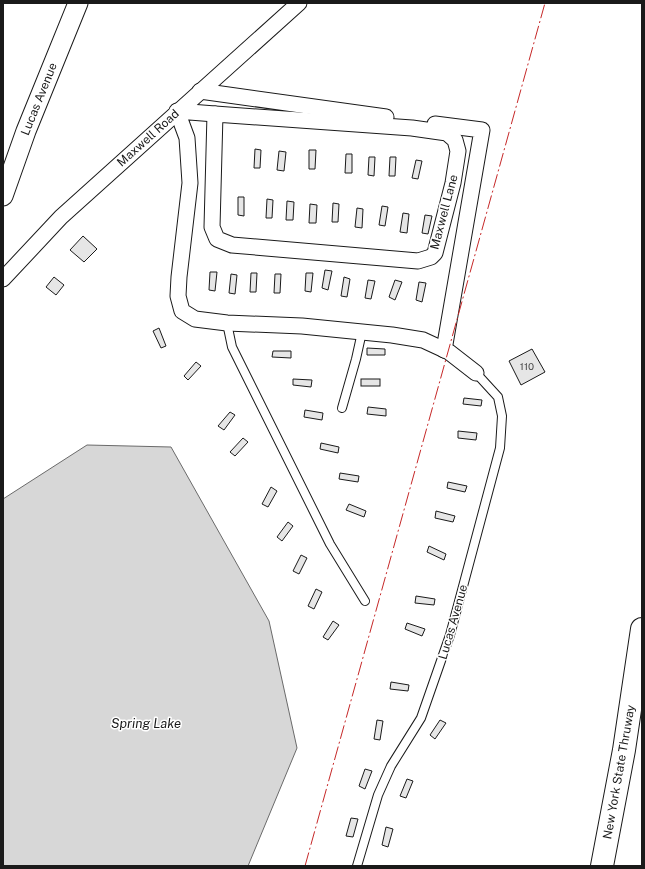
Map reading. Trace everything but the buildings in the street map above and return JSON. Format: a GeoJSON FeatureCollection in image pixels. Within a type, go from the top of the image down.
{"type":"FeatureCollection","features":[{"type":"Feature","properties":{"kind":"highway","name":"New York State Thruway"},"geometry":{"type":"LineString","coordinates":[[602,866],[624,750],[642,630]]}},
{"type":"Feature","properties":{"kind":"street","name":"Lucas Avenue"},"geometry":{"type":"LineString","coordinates":[[3,196],[26,130],[78,3]]}},
{"type":"Feature","properties":{"kind":"street","name":"Maxwell Road"},"geometry":{"type":"LineString","coordinates":[[3,279],[61,217],[177,111],[299,3]]}},
{"type":"Feature","properties":{"kind":"street"},"geometry":{"type":"LineString","coordinates":[[200,91],[482,130],[444,350]]}},
{"type":"Feature","properties":{"kind":"street"},"geometry":{"type":"LineString","coordinates":[[177,111],[187,138],[190,183],[178,296],[182,311],[195,319],[227,323],[302,326],[422,340],[444,350],[476,373]]}},
{"type":"Feature","properties":{"kind":"street","name":"Maxwell Lane"},"geometry":{"type":"LineString","coordinates":[[177,111],[412,128],[447,133],[455,140],[458,152],[453,183],[435,253],[431,257],[418,260],[232,245],[216,239],[212,227],[216,114]]}},
{"type":"Feature","properties":{"kind":"lane"},"geometry":{"type":"LineString","coordinates":[[227,323],[232,347],[330,544],[364,601]]}},
{"type":"Feature","properties":{"kind":"lane"},"geometry":{"type":"LineString","coordinates":[[342,408],[362,332]]}},
{"type":"Feature","properties":{"kind":"lane","name":"Lucas Avenue"},"geometry":{"type":"LineString","coordinates":[[357,866],[378,795],[391,766],[421,718],[450,635],[500,448],[502,416],[498,397],[476,373]]}},
{"type":"Feature","properties":{"kind":"water","name":"Spring Lake"},"geometry":{"type":"Polygon","coordinates":[[[87,445],[171,447],[269,621],[297,748],[248,866],[3,866],[3,499],[87,445]]]}},
{"type":"Feature","properties":{"kind":"power"},"geometry":{"type":"LineString","coordinates":[[305,866],[545,3]]}}]}
